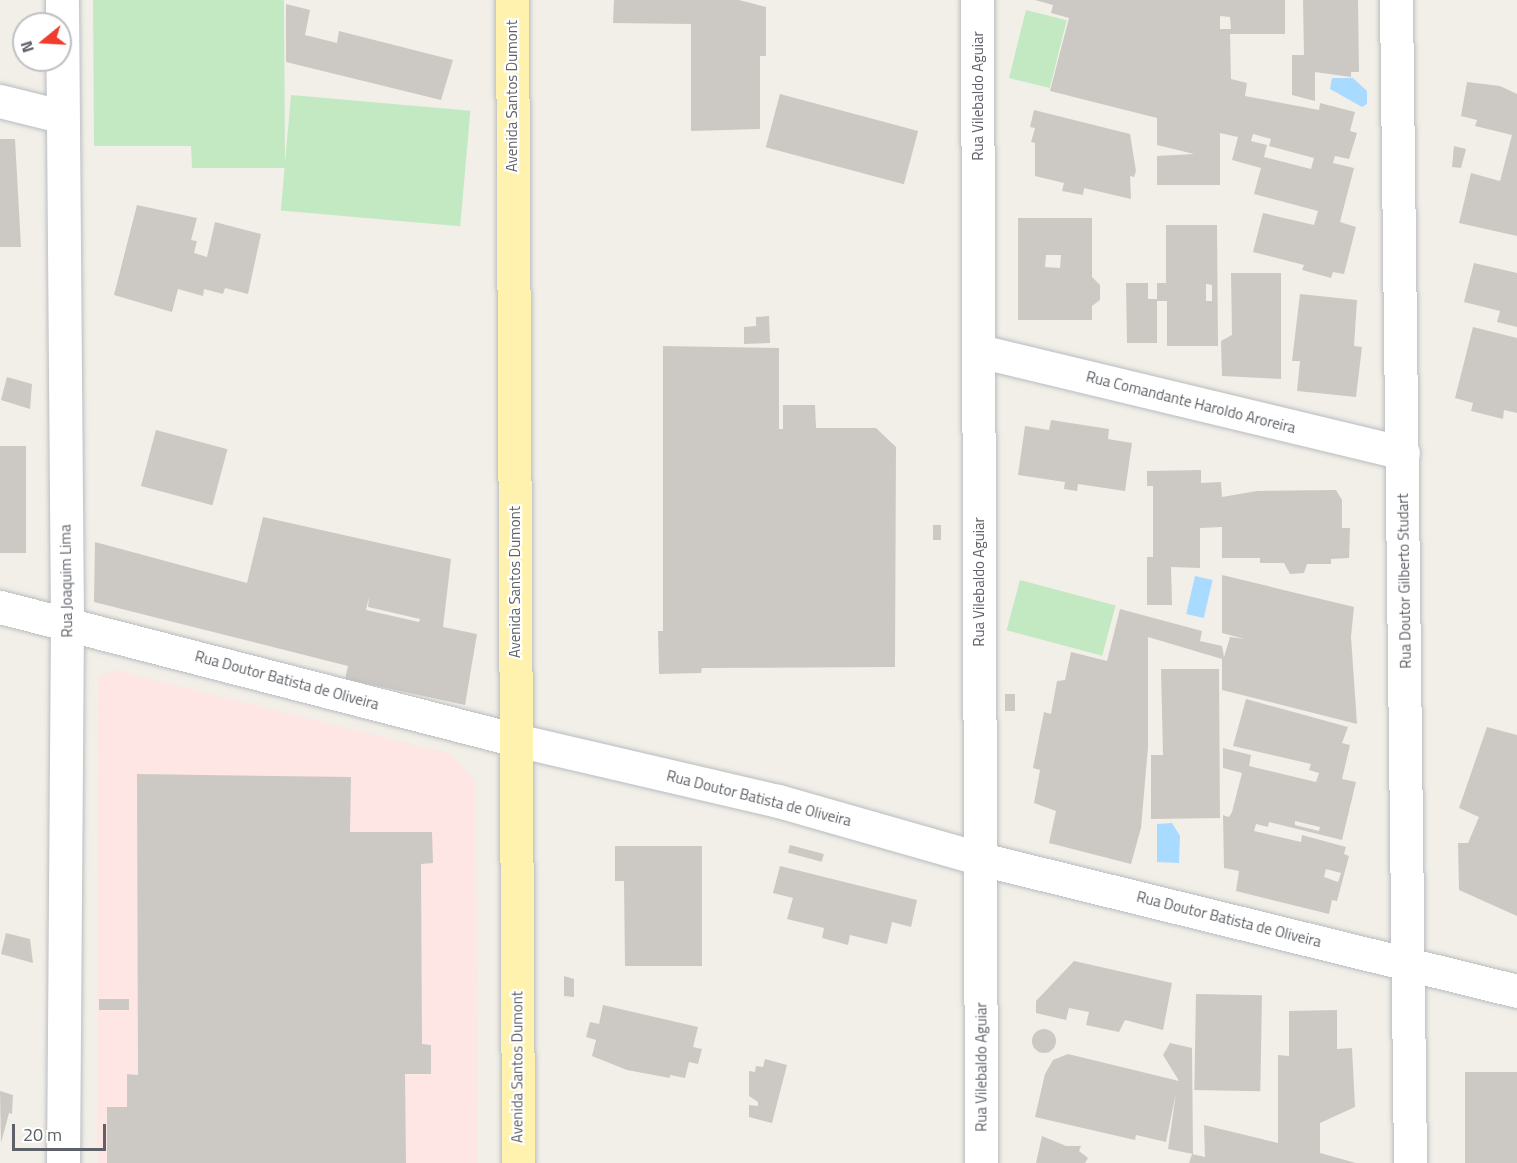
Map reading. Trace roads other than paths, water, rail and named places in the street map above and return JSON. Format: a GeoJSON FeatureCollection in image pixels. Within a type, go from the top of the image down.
{"type":"FeatureCollection","features":[{"type":"Feature","properties":{"kind":"main road","name":"Avenida Santos Dumont"},"geometry":{"type":"LineString","coordinates":[[512,0],[518,1163]]}},
{"type":"Feature","properties":{"kind":"street","name":"Rua Joaquim Lima"},"geometry":{"type":"LineString","coordinates":[[62,0],[60,116],[66,622],[63,1163]]}},
{"type":"Feature","properties":{"kind":"street","name":"Rua Vilebaldo Aguiar"},"geometry":{"type":"LineString","coordinates":[[977,0],[981,1163]]}},
{"type":"Feature","properties":{"kind":"street","name":"Rua Doutor Gilberto Studart"},"geometry":{"type":"LineString","coordinates":[[1395,0],[1410,963],[1410,1163]]}},
{"type":"Feature","properties":{"kind":"street"},"geometry":{"type":"LineString","coordinates":[[0,101],[60,116]]}},
{"type":"Feature","properties":{"kind":"street","name":"Rua Comandante Haroldo Aroreira"},"geometry":{"type":"LineString","coordinates":[[979,351],[1402,453]]}},
{"type":"Feature","properties":{"kind":"street","name":"Rua Doutor Batista de Oliveira"},"geometry":{"type":"LineString","coordinates":[[0,607],[66,622],[516,740],[778,801],[981,859],[1517,991]]}},
{"type":"Feature","properties":{"kind":"water"},"geometry":{"type":"Polygon","coordinates":[[[1332,78],[1353,78],[1367,91],[1367,104],[1362,107],[1330,89],[1332,78]]]}},
{"type":"Feature","properties":{"kind":"water"},"geometry":{"type":"Polygon","coordinates":[[[1195,576],[1213,580],[1204,618],[1186,614],[1195,576]]]}},
{"type":"Feature","properties":{"kind":"water"},"geometry":{"type":"Polygon","coordinates":[[[1172,823],[1180,836],[1179,863],[1157,862],[1157,824],[1172,823]]]}}]}
